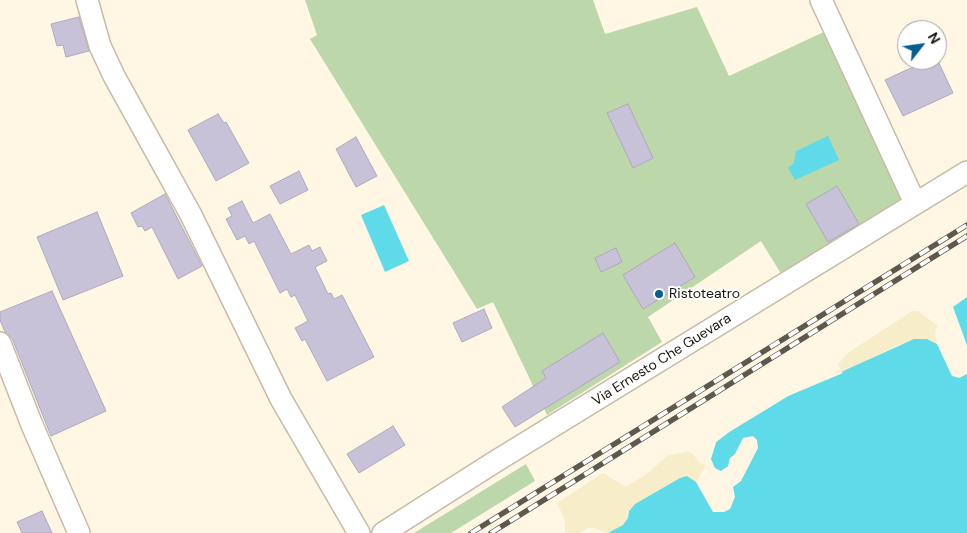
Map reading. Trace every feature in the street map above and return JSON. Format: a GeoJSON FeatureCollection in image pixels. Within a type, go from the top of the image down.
{"type":"FeatureCollection","features":[{"type":"Feature","properties":{"kind":"street"},"geometry":{"type":"LineString","coordinates":[[87,0],[100,46],[114,76],[191,215],[281,399],[359,533]]}},
{"type":"Feature","properties":{"kind":"street"},"geometry":{"type":"LineString","coordinates":[[821,0],[915,204]]}},
{"type":"Feature","properties":{"kind":"street","name":"Via Ernesto Che Guevara"},"geometry":{"type":"LineString","coordinates":[[383,533],[967,172]]}},
{"type":"Feature","properties":{"kind":"street"},"geometry":{"type":"LineString","coordinates":[[0,343],[32,425],[79,533]]}},
{"type":"Feature","properties":{"kind":"green space"},"geometry":{"type":"Polygon","coordinates":[[[305,0],[593,0],[605,34],[697,7],[729,76],[826,31],[905,201],[783,277],[761,241],[648,317],[662,342],[547,415],[493,302],[477,309],[310,39],[317,35],[305,0]]]}},
{"type":"Feature","properties":{"kind":"green space"},"geometry":{"type":"Polygon","coordinates":[[[526,464],[535,481],[451,533],[414,533],[526,464]]]}},
{"type":"Feature","properties":{"kind":"sand"},"geometry":{"type":"Polygon","coordinates":[[[912,311],[918,311],[938,326],[935,332],[937,344],[927,339],[899,344],[843,373],[838,365],[845,355],[912,311]]]}},
{"type":"Feature","properties":{"kind":"sand"},"geometry":{"type":"Polygon","coordinates":[[[685,452],[692,453],[700,463],[706,465],[696,482],[680,478],[635,504],[629,510],[628,518],[623,525],[614,531],[606,533],[595,528],[588,528],[580,533],[565,533],[565,520],[557,503],[603,473],[626,487],[648,473],[667,456],[685,452]]]}},
{"type":"Feature","properties":{"kind":"water"},"geometry":{"type":"Polygon","coordinates":[[[828,136],[839,160],[795,180],[788,168],[794,163],[796,151],[828,136]]]}},
{"type":"Feature","properties":{"kind":"water"},"geometry":{"type":"Polygon","coordinates":[[[384,205],[409,261],[385,272],[361,215],[384,205]]]}},
{"type":"Feature","properties":{"kind":"water"},"geometry":{"type":"Polygon","coordinates":[[[967,297],[967,345],[953,307],[967,297]]]}},
{"type":"Feature","properties":{"kind":"water"},"geometry":{"type":"Polygon","coordinates":[[[914,339],[927,339],[937,344],[952,376],[959,378],[967,374],[967,533],[608,533],[623,525],[628,518],[629,511],[635,504],[680,478],[687,476],[696,482],[713,512],[724,512],[730,509],[735,497],[733,487],[741,481],[758,448],[757,440],[753,436],[743,438],[735,454],[730,458],[728,466],[721,471],[715,468],[711,459],[716,442],[788,396],[914,339]]]}},
{"type":"Feature","properties":{"kind":"pier"},"geometry":{"type":"Polygon","coordinates":[[[841,371],[843,373],[788,396],[729,432],[716,442],[710,461],[709,452],[714,440],[727,429],[787,394],[841,371]]]}},
{"type":"Feature","properties":{"kind":"building"},"geometry":{"type":"Polygon","coordinates":[[[79,17],[89,51],[66,57],[63,45],[57,46],[51,24],[79,17]]]}},
{"type":"Feature","properties":{"kind":"building"},"geometry":{"type":"Polygon","coordinates":[[[906,70],[942,70],[953,93],[903,116],[885,80],[906,70]]]}},
{"type":"Feature","properties":{"kind":"building"},"geometry":{"type":"Polygon","coordinates":[[[628,104],[653,158],[633,168],[607,113],[628,104]]]}},
{"type":"Feature","properties":{"kind":"building"},"geometry":{"type":"Polygon","coordinates":[[[218,114],[224,123],[226,122],[249,163],[216,181],[188,130],[218,114]]]}},
{"type":"Feature","properties":{"kind":"building"},"geometry":{"type":"Polygon","coordinates":[[[356,137],[377,176],[356,187],[336,149],[356,137]]]}},
{"type":"Feature","properties":{"kind":"building"},"geometry":{"type":"Polygon","coordinates":[[[299,171],[308,190],[280,204],[270,186],[299,171]]]}},
{"type":"Feature","properties":{"kind":"building"},"geometry":{"type":"Polygon","coordinates":[[[837,186],[859,224],[828,242],[806,204],[837,186]]]}},
{"type":"Feature","properties":{"kind":"building"},"geometry":{"type":"Polygon","coordinates":[[[165,194],[202,266],[178,279],[152,227],[145,231],[142,226],[138,227],[131,213],[165,194]]]}},
{"type":"Feature","properties":{"kind":"building"},"geometry":{"type":"Polygon","coordinates":[[[242,201],[253,223],[270,214],[291,254],[309,245],[312,251],[320,247],[327,261],[315,267],[328,294],[331,293],[334,299],[342,295],[374,357],[327,381],[305,339],[302,341],[295,328],[308,321],[295,295],[291,297],[287,289],[280,293],[254,241],[249,244],[245,236],[237,240],[226,219],[232,216],[228,208],[242,201]]]}},
{"type":"Feature","properties":{"kind":"building"},"geometry":{"type":"Polygon","coordinates":[[[97,212],[123,276],[63,300],[37,237],[97,212]]]}},
{"type":"Feature","properties":{"kind":"building"},"geometry":{"type":"Polygon","coordinates":[[[675,243],[695,277],[643,309],[623,275],[675,243]]]}},
{"type":"Feature","properties":{"kind":"building"},"geometry":{"type":"Polygon","coordinates":[[[616,248],[622,262],[601,272],[595,258],[616,248]]]}},
{"type":"Feature","properties":{"kind":"building"},"geometry":{"type":"Polygon","coordinates":[[[52,291],[106,411],[51,436],[12,338],[5,332],[0,320],[0,312],[52,291]]]}},
{"type":"Feature","properties":{"kind":"building"},"geometry":{"type":"Polygon","coordinates":[[[484,309],[492,328],[462,342],[453,323],[484,309]]]}},
{"type":"Feature","properties":{"kind":"building"},"geometry":{"type":"Polygon","coordinates":[[[603,333],[620,362],[515,427],[502,407],[546,378],[542,371],[603,333]]]}},
{"type":"Feature","properties":{"kind":"building"},"geometry":{"type":"Polygon","coordinates":[[[393,426],[405,445],[359,473],[347,454],[393,426]]]}},
{"type":"Feature","properties":{"kind":"building"},"geometry":{"type":"Polygon","coordinates":[[[42,511],[52,533],[22,533],[17,522],[42,511]]]}},
{"type":"Feature","properties":{"kind":"railway"},"geometry":{"type":"LineString","coordinates":[[471,533],[967,225]]}},
{"type":"Feature","properties":{"kind":"railway"},"geometry":{"type":"LineString","coordinates":[[491,533],[967,236]]}},
{"type":"Feature","properties":{"kind":"place","name":"Ristoteatro"},"geometry":{"type":"Point","coordinates":[659,294]}}]}
